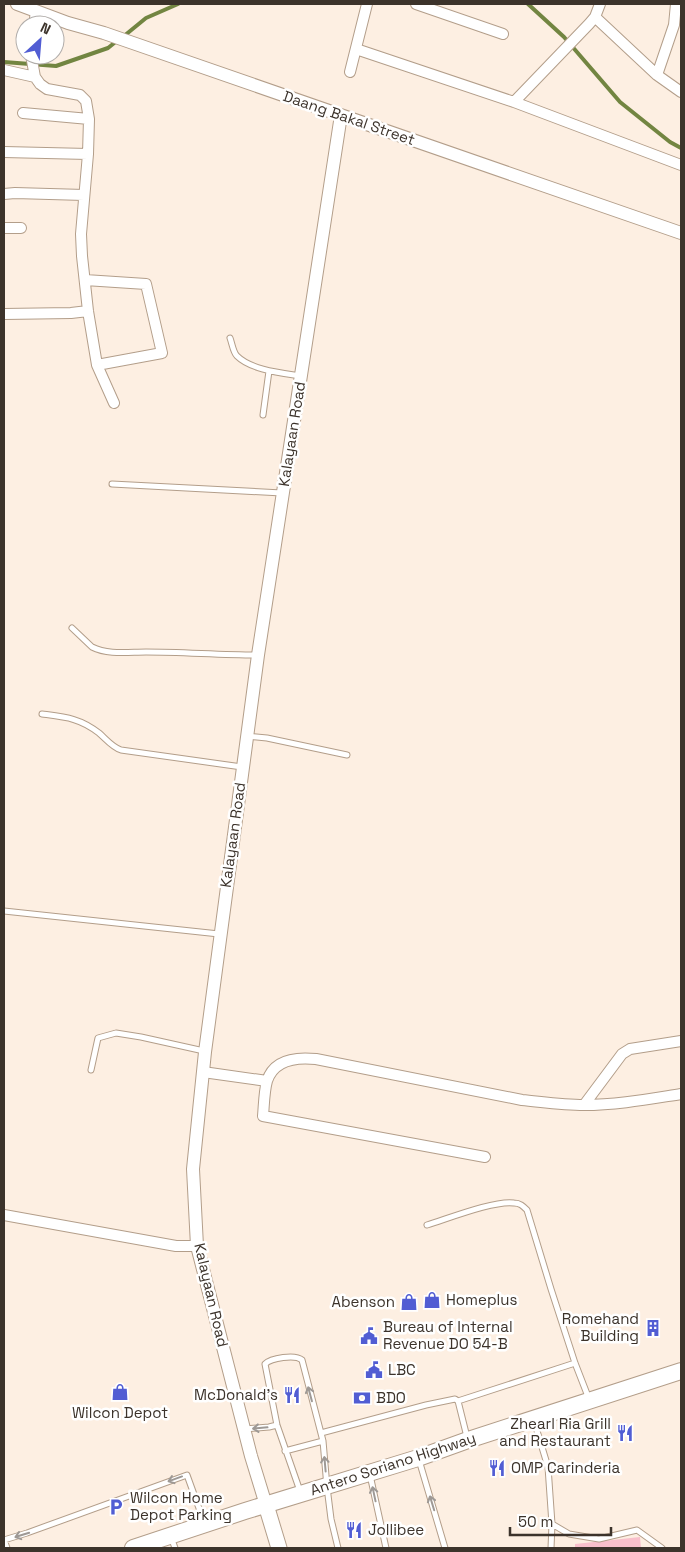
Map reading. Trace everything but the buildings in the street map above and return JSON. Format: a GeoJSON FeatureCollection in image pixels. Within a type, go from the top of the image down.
{"type":"FeatureCollection","features":[{"type":"Feature","properties":{"kind":"main road","name":"Antero Soriano Highway"},"geometry":{"type":"LineString","coordinates":[[133,1548],[173,1542],[205,1525],[418,1458],[681,1371]]}},
{"type":"Feature","properties":{"kind":"main road","name":"Kalayaan Road"},"geometry":{"type":"LineString","coordinates":[[266,1505],[279,1548]]}},
{"type":"Feature","properties":{"kind":"street","name":"Daang Bakal Street"},"geometry":{"type":"LineString","coordinates":[[17,4],[681,233]]}},
{"type":"Feature","properties":{"kind":"street"},"geometry":{"type":"LineString","coordinates":[[350,72],[367,4]]}},
{"type":"Feature","properties":{"kind":"street"},"geometry":{"type":"LineString","coordinates":[[416,4],[503,34]]}},
{"type":"Feature","properties":{"kind":"street"},"geometry":{"type":"LineString","coordinates":[[514,102],[592,21],[600,4]]}},
{"type":"Feature","properties":{"kind":"street"},"geometry":{"type":"LineString","coordinates":[[657,75],[674,25],[676,4]]}},
{"type":"Feature","properties":{"kind":"street"},"geometry":{"type":"LineString","coordinates":[[592,21],[657,75],[681,92]]}},
{"type":"Feature","properties":{"kind":"street"},"geometry":{"type":"LineString","coordinates":[[356,49],[514,102],[681,165]]}},
{"type":"Feature","properties":{"kind":"street"},"geometry":{"type":"LineString","coordinates":[[32,65],[34,75],[40,84],[47,89],[80,95],[86,101],[88,154],[81,234],[82,256],[88,311],[97,365],[114,403]]}},
{"type":"Feature","properties":{"kind":"street"},"geometry":{"type":"LineString","coordinates":[[4,70],[34,75]]}},
{"type":"Feature","properties":{"kind":"street"},"geometry":{"type":"LineString","coordinates":[[22,113],[88,119]]}},
{"type":"Feature","properties":{"kind":"street","name":"Kalayaan Road"},"geometry":{"type":"LineString","coordinates":[[266,1505],[244,1429],[197,1246],[193,1169],[205,1052],[258,655],[341,115]]}},
{"type":"Feature","properties":{"kind":"street"},"geometry":{"type":"LineString","coordinates":[[4,152],[88,154]]}},
{"type":"Feature","properties":{"kind":"street"},"geometry":{"type":"LineString","coordinates":[[4,194],[84,194]]}},
{"type":"Feature","properties":{"kind":"street"},"geometry":{"type":"LineString","coordinates":[[4,228],[21,228]]}},
{"type":"Feature","properties":{"kind":"street"},"geometry":{"type":"LineString","coordinates":[[85,280],[146,284],[162,353],[97,365]]}},
{"type":"Feature","properties":{"kind":"street"},"geometry":{"type":"LineString","coordinates":[[4,314],[88,311]]}},
{"type":"Feature","properties":{"kind":"street"},"geometry":{"type":"LineString","coordinates":[[584,1105],[622,1054],[630,1049],[681,1041]]}},
{"type":"Feature","properties":{"kind":"street"},"geometry":{"type":"LineString","coordinates":[[485,1157],[262,1116],[267,1081],[283,1062],[293,1058],[303,1058],[522,1100],[554,1104],[584,1105],[644,1100],[681,1094]]}},
{"type":"Feature","properties":{"kind":"street"},"geometry":{"type":"LineString","coordinates":[[203,1072],[267,1081]]}},
{"type":"Feature","properties":{"kind":"street"},"geometry":{"type":"LineString","coordinates":[[4,1215],[176,1246],[197,1246]]}},
{"type":"Feature","properties":{"kind":"lane"},"geometry":{"type":"LineString","coordinates":[[230,338],[236,355],[245,362],[269,371],[301,376]]}},
{"type":"Feature","properties":{"kind":"lane"},"geometry":{"type":"LineString","coordinates":[[263,415],[269,371]]}},
{"type":"Feature","properties":{"kind":"lane"},"geometry":{"type":"LineString","coordinates":[[112,484],[282,493]]}},
{"type":"Feature","properties":{"kind":"lane"},"geometry":{"type":"LineString","coordinates":[[72,628],[96,650],[258,655]]}},
{"type":"Feature","properties":{"kind":"lane"},"geometry":{"type":"LineString","coordinates":[[42,714],[73,718],[80,721],[98,732],[115,748],[121,750],[243,767]]}},
{"type":"Feature","properties":{"kind":"lane"},"geometry":{"type":"LineString","coordinates":[[247,736],[267,738],[347,755]]}},
{"type":"Feature","properties":{"kind":"lane"},"geometry":{"type":"LineString","coordinates":[[4,911],[220,934]]}},
{"type":"Feature","properties":{"kind":"lane"},"geometry":{"type":"LineString","coordinates":[[91,1070],[98,1038],[116,1033],[205,1052]]}},
{"type":"Feature","properties":{"kind":"lane"},"geometry":{"type":"LineString","coordinates":[[427,1225],[500,1204],[516,1203],[524,1207],[529,1215],[575,1363],[590,1400]]}},
{"type":"Feature","properties":{"kind":"lane"},"geometry":{"type":"LineString","coordinates":[[301,1494],[277,1425],[265,1364],[269,1361],[295,1356],[302,1360],[323,1441],[331,1519],[338,1548]]}},
{"type":"Feature","properties":{"kind":"lane"},"geometry":{"type":"LineString","coordinates":[[321,1433],[452,1399],[458,1401],[575,1363]]}},
{"type":"Feature","properties":{"kind":"lane"},"geometry":{"type":"LineString","coordinates":[[458,1401],[468,1440]]}},
{"type":"Feature","properties":{"kind":"lane"},"geometry":{"type":"LineString","coordinates":[[533,1420],[548,1467],[552,1524],[551,1548]]}},
{"type":"Feature","properties":{"kind":"lane"},"geometry":{"type":"LineString","coordinates":[[244,1429],[277,1425]]}},
{"type":"Feature","properties":{"kind":"lane"},"geometry":{"type":"LineString","coordinates":[[285,1451],[323,1441]]}},
{"type":"Feature","properties":{"kind":"lane"},"geometry":{"type":"LineString","coordinates":[[418,1458],[445,1548]]}},
{"type":"Feature","properties":{"kind":"lane"},"geometry":{"type":"LineString","coordinates":[[370,1473],[386,1548]]}},
{"type":"Feature","properties":{"kind":"lane"},"geometry":{"type":"LineString","coordinates":[[7,1548],[4,1540],[27,1534],[187,1475],[205,1525]]}},
{"type":"Feature","properties":{"kind":"lane"},"geometry":{"type":"LineString","coordinates":[[552,1524],[569,1534],[599,1539],[637,1530],[662,1548]]}},
{"type":"Feature","properties":{"kind":"shaded area"},"geometry":{"type":"Polygon","coordinates":[[[640,1537],[641,1548],[575,1548],[575,1544],[640,1537]]]}},
{"type":"Feature","properties":{"kind":"waterway"},"geometry":{"type":"LineString","coordinates":[[124,36],[146,18],[178,4]]}},
{"type":"Feature","properties":{"kind":"waterway"},"geometry":{"type":"LineString","coordinates":[[528,4],[564,37],[620,102],[670,142],[681,148]]}},
{"type":"Feature","properties":{"kind":"waterway"},"geometry":{"type":"LineString","coordinates":[[4,62],[56,66],[108,48],[118,40]]}},
{"type":"Feature","properties":{"kind":"place","name":"Homeplus"},"geometry":{"type":"Point","coordinates":[432,1300]}},
{"type":"Feature","properties":{"kind":"place","name":"Abenson"},"geometry":{"type":"Point","coordinates":[409,1302]}},
{"type":"Feature","properties":{"kind":"place","name":"Romehand Building"},"geometry":{"type":"Point","coordinates":[653,1328]}},
{"type":"Feature","properties":{"kind":"place","name":"Bureau of Internal Revenue DO 54-B"},"geometry":{"type":"Point","coordinates":[369,1336]}},
{"type":"Feature","properties":{"kind":"place","name":"LBC"},"geometry":{"type":"Point","coordinates":[374,1370]}},
{"type":"Feature","properties":{"kind":"place","name":"Wilcon Depot"},"geometry":{"type":"Point","coordinates":[120,1392]}},
{"type":"Feature","properties":{"kind":"place","name":"McDonald's"},"geometry":{"type":"Point","coordinates":[292,1395]}},
{"type":"Feature","properties":{"kind":"place","name":"BDO"},"geometry":{"type":"Point","coordinates":[362,1398]}},
{"type":"Feature","properties":{"kind":"place","name":"Zhearl Ria Grill and Restaurant"},"geometry":{"type":"Point","coordinates":[625,1433]}},
{"type":"Feature","properties":{"kind":"place","name":"OMP Carinderia"},"geometry":{"type":"Point","coordinates":[497,1468]}},
{"type":"Feature","properties":{"kind":"place","name":"Wilcon Home Depot Parking"},"geometry":{"type":"Point","coordinates":[116,1507]}},
{"type":"Feature","properties":{"kind":"place","name":"Jollibee"},"geometry":{"type":"Point","coordinates":[354,1530]}}]}
